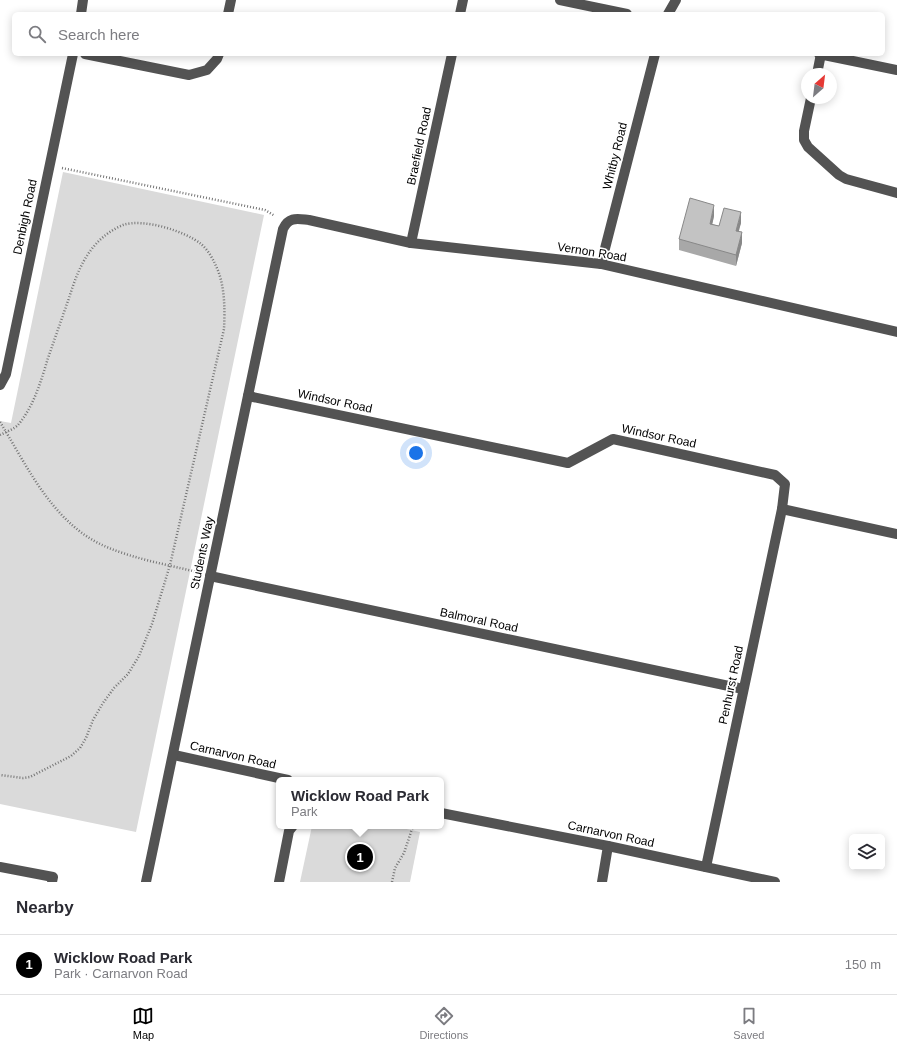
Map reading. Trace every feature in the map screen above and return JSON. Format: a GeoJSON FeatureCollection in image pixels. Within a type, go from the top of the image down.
{"type":"FeatureCollection","features":[{"type":"Feature","properties":{"kind":"street"},"geometry":{"type":"LineString","coordinates":[[81,12],[83,0]]}},
{"type":"Feature","properties":{"kind":"street"},"geometry":{"type":"LineString","coordinates":[[228,12],[231,0]]}},
{"type":"Feature","properties":{"kind":"street"},"geometry":{"type":"LineString","coordinates":[[460,12],[463,0]]}},
{"type":"Feature","properties":{"kind":"street"},"geometry":{"type":"LineString","coordinates":[[560,0],[617,12]]}},
{"type":"Feature","properties":{"kind":"street"},"geometry":{"type":"LineString","coordinates":[[669,12],[676,0]]}},
{"type":"Feature","properties":{"kind":"street","name":"Denbigh Road"},"geometry":{"type":"LineString","coordinates":[[0,385],[6,374],[73,56]]}},
{"type":"Feature","properties":{"kind":"street"},"geometry":{"type":"LineString","coordinates":[[95,56],[189,75],[207,70],[218,56]]}},
{"type":"Feature","properties":{"kind":"street","name":"Braefield Road"},"geometry":{"type":"LineString","coordinates":[[411,243],[452,56]]}},
{"type":"Feature","properties":{"kind":"street","name":"Whitby Road"},"geometry":{"type":"LineString","coordinates":[[601,264],[654,56]]}},
{"type":"Feature","properties":{"kind":"street"},"geometry":{"type":"LineString","coordinates":[[817,68],[820,56]]}},
{"type":"Feature","properties":{"kind":"street"},"geometry":{"type":"LineString","coordinates":[[830,56],[897,70]]}},
{"type":"Feature","properties":{"kind":"street"},"geometry":{"type":"LineString","coordinates":[[810,104],[804,131],[804,140],[808,147],[839,176],[897,193]]}},
{"type":"Feature","properties":{"kind":"street","name":"Vernon Road"},"geometry":{"type":"LineString","coordinates":[[285,226],[290,220],[309,220],[411,243],[601,264],[897,332]]}},
{"type":"Feature","properties":{"kind":"street","name":"Students Way"},"geometry":{"type":"LineString","coordinates":[[146,882],[285,226]]}},
{"type":"Feature","properties":{"kind":"street","name":"Windsor Road"},"geometry":{"type":"LineString","coordinates":[[248,396],[568,463],[613,439],[775,475],[785,484],[782,509]]}},
{"type":"Feature","properties":{"kind":"street"},"geometry":{"type":"LineString","coordinates":[[782,509],[897,534]]}},
{"type":"Feature","properties":{"kind":"street","name":"Penhurst Road"},"geometry":{"type":"LineString","coordinates":[[706,867],[782,509]]}},
{"type":"Feature","properties":{"kind":"street","name":"Balmoral Road"},"geometry":{"type":"LineString","coordinates":[[210,576],[743,689]]}},
{"type":"Feature","properties":{"kind":"street","name":"Carnarvon Road"},"geometry":{"type":"LineString","coordinates":[[174,755],[276,777]]}},
{"type":"Feature","properties":{"kind":"street","name":"Carnarvon Road"},"geometry":{"type":"LineString","coordinates":[[444,813],[775,882]]}},
{"type":"Feature","properties":{"kind":"street"},"geometry":{"type":"LineString","coordinates":[[279,882],[291,829]]}},
{"type":"Feature","properties":{"kind":"street"},"geometry":{"type":"LineString","coordinates":[[602,882],[608,846]]}},
{"type":"Feature","properties":{"kind":"street"},"geometry":{"type":"LineString","coordinates":[[0,867],[53,877],[52,882]]}},
{"type":"Feature","properties":{"kind":"path"},"geometry":{"type":"LineString","coordinates":[[50,165],[265,210],[285,226]]}},
{"type":"Feature","properties":{"kind":"path"},"geometry":{"type":"LineString","coordinates":[[0,435],[18,426],[29,408],[40,382],[76,278],[84,260],[96,244],[110,232],[124,225],[139,223],[174,230],[201,244],[215,264],[221,281],[225,310],[224,329],[170,565],[152,624],[139,656],[128,674],[114,688],[100,709],[93,720],[86,738],[80,748],[71,756],[30,777],[23,778],[0,775]]}},
{"type":"Feature","properties":{"kind":"path"},"geometry":{"type":"LineString","coordinates":[[0,422],[42,493],[59,514],[83,535],[108,548],[210,576]]}},
{"type":"Feature","properties":{"kind":"path"},"geometry":{"type":"LineString","coordinates":[[392,882],[395,868],[404,853],[412,829]]}},
{"type":"Feature","properties":{"kind":"shaded area"},"geometry":{"type":"Polygon","coordinates":[[[63,172],[264,215],[136,832],[0,804],[0,421],[11,423],[63,172]]]}},
{"type":"Feature","properties":{"kind":"shaded area"},"geometry":{"type":"Polygon","coordinates":[[[311,829],[406,829],[420,832],[410,882],[300,882],[311,829]]]}},
{"type":"Feature","properties":{"kind":"building"},"geometry":{"type":"Polygon","coordinates":[[[690,198],[714,205],[710,224],[719,226],[724,208],[741,212],[736,231],[742,232],[736,255],[679,239],[690,198]]]}},
{"type":"Feature","properties":{"kind":"place","name":"Wicklow Road Park"},"geometry":{"type":"Point","coordinates":[360,857]}}]}
